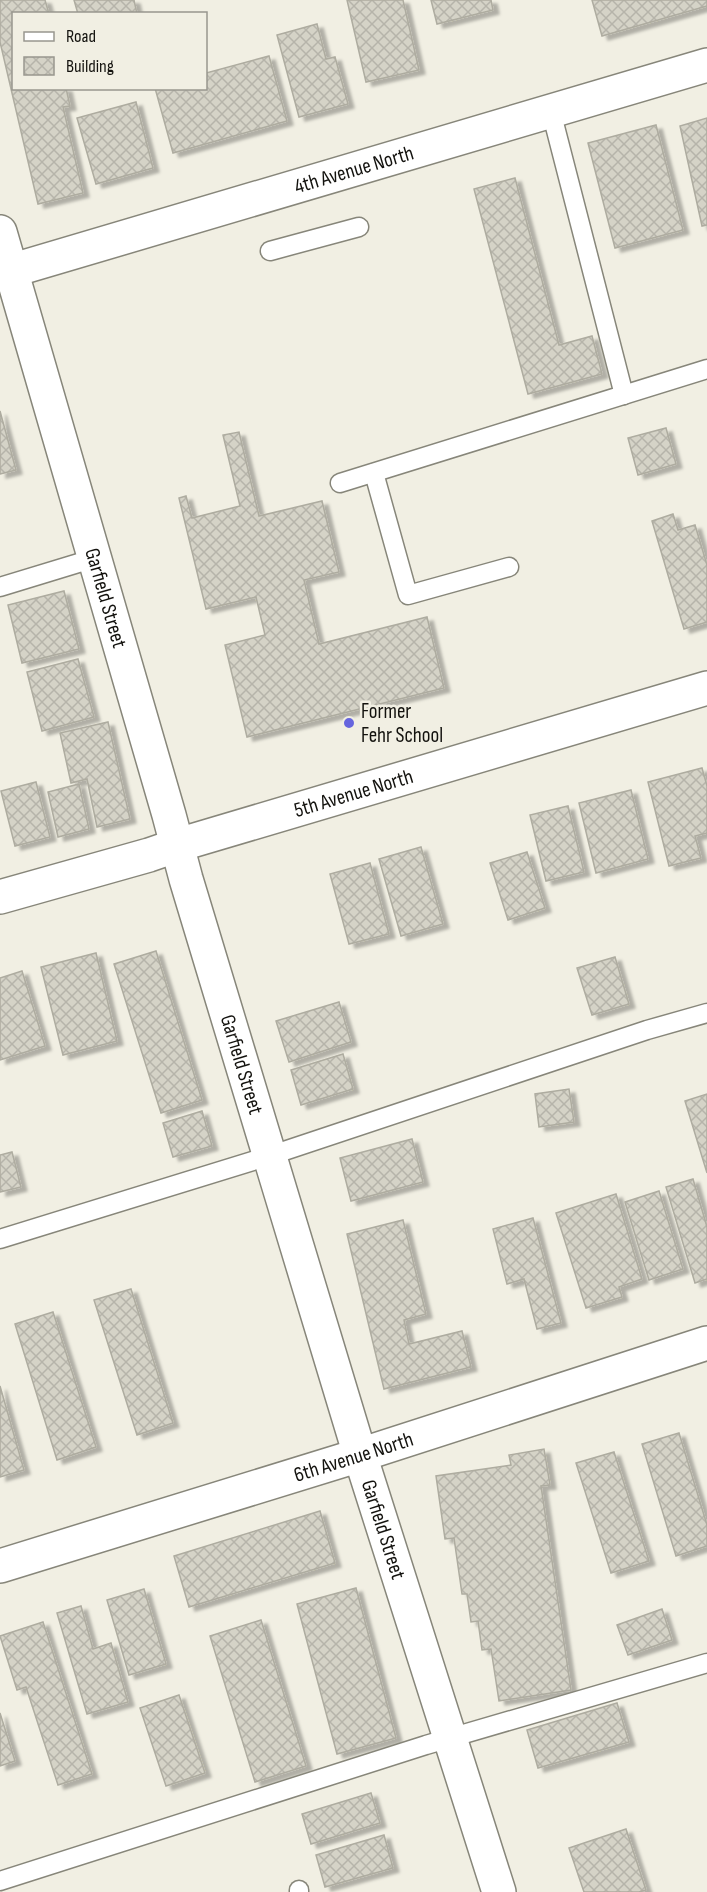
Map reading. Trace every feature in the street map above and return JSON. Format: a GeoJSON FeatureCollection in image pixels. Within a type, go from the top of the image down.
{"type":"FeatureCollection","features":[{"type":"Feature","properties":{"kind":"street","name":"4th Avenue North"},"geometry":{"type":"LineString","coordinates":[[6,272],[707,65]]}},
{"type":"Feature","properties":{"kind":"street","name":"Garfield Street"},"geometry":{"type":"LineString","coordinates":[[0,232],[6,272],[95,558],[186,879],[269,1156],[360,1455],[499,1892]]}},
{"type":"Feature","properties":{"kind":"street","name":"5th Avenue North"},"geometry":{"type":"LineString","coordinates":[[0,897],[149,855],[707,688]]}},
{"type":"Feature","properties":{"kind":"street","name":"6th Avenue North"},"geometry":{"type":"LineString","coordinates":[[0,1566],[360,1455],[707,1343]]}},
{"type":"Feature","properties":{"kind":"lane"},"geometry":{"type":"LineString","coordinates":[[551,111],[624,395]]}},
{"type":"Feature","properties":{"kind":"lane"},"geometry":{"type":"LineString","coordinates":[[270,251],[358,227]]}},
{"type":"Feature","properties":{"kind":"lane"},"geometry":{"type":"LineString","coordinates":[[340,483],[707,369]]}},
{"type":"Feature","properties":{"kind":"lane"},"geometry":{"type":"LineString","coordinates":[[374,472],[408,595],[509,567]]}},
{"type":"Feature","properties":{"kind":"lane"},"geometry":{"type":"LineString","coordinates":[[0,587],[95,558]]}},
{"type":"Feature","properties":{"kind":"lane"},"geometry":{"type":"LineString","coordinates":[[0,1239],[269,1156],[647,1030],[707,1013]]}},
{"type":"Feature","properties":{"kind":"lane"},"geometry":{"type":"LineString","coordinates":[[0,1881],[449,1738],[707,1663]]}},
{"type":"Feature","properties":{"kind":"building"},"geometry":{"type":"Polygon","coordinates":[[[0,0],[45,0],[48,12],[12,12],[12,90],[66,90],[70,106],[63,107],[83,193],[38,204],[0,42],[0,0]]]}},
{"type":"Feature","properties":{"kind":"building"},"geometry":{"type":"Polygon","coordinates":[[[74,0],[134,0],[137,12],[77,12],[74,0]]]}},
{"type":"Feature","properties":{"kind":"building"},"geometry":{"type":"Polygon","coordinates":[[[347,0],[403,0],[419,70],[366,82],[347,0]]]}},
{"type":"Feature","properties":{"kind":"building"},"geometry":{"type":"Polygon","coordinates":[[[431,0],[491,0],[493,10],[437,24],[431,0]]]}},
{"type":"Feature","properties":{"kind":"building"},"geometry":{"type":"Polygon","coordinates":[[[592,0],[707,0],[707,6],[602,36],[592,0]]]}},
{"type":"Feature","properties":{"kind":"building"},"geometry":{"type":"Polygon","coordinates":[[[317,24],[326,59],[335,57],[348,104],[299,117],[277,35],[317,24]]]}},
{"type":"Feature","properties":{"kind":"building"},"geometry":{"type":"Polygon","coordinates":[[[269,56],[287,121],[173,153],[156,90],[207,90],[207,73],[269,56]]]}},
{"type":"Feature","properties":{"kind":"building"},"geometry":{"type":"Polygon","coordinates":[[[136,102],[153,168],[96,184],[77,118],[136,102]]]}},
{"type":"Feature","properties":{"kind":"building"},"geometry":{"type":"Polygon","coordinates":[[[707,118],[707,225],[702,226],[680,126],[707,118]]]}},
{"type":"Feature","properties":{"kind":"building"},"geometry":{"type":"Polygon","coordinates":[[[656,125],[683,230],[615,248],[588,143],[656,125]]]}},
{"type":"Feature","properties":{"kind":"building"},"geometry":{"type":"Polygon","coordinates":[[[515,178],[559,345],[592,336],[602,374],[528,394],[474,189],[515,178]]]}},
{"type":"Feature","properties":{"kind":"building"},"geometry":{"type":"Polygon","coordinates":[[[0,411],[16,470],[0,474],[0,411]]]}},
{"type":"Feature","properties":{"kind":"building"},"geometry":{"type":"Polygon","coordinates":[[[666,428],[676,464],[638,475],[628,438],[666,428]]]}},
{"type":"Feature","properties":{"kind":"building"},"geometry":{"type":"Polygon","coordinates":[[[239,432],[259,516],[322,501],[339,572],[304,580],[319,644],[427,617],[444,688],[247,737],[225,645],[265,635],[256,597],[206,609],[179,498],[186,496],[192,518],[240,506],[223,435],[239,432]]]}},
{"type":"Feature","properties":{"kind":"building"},"geometry":{"type":"Polygon","coordinates":[[[673,514],[678,530],[695,525],[707,565],[707,622],[684,629],[652,521],[673,514]]]}},
{"type":"Feature","properties":{"kind":"building"},"geometry":{"type":"Polygon","coordinates":[[[64,591],[79,649],[22,663],[8,605],[64,591]]]}},
{"type":"Feature","properties":{"kind":"building"},"geometry":{"type":"Polygon","coordinates":[[[78,659],[94,717],[42,731],[27,672],[78,659]]]}},
{"type":"Feature","properties":{"kind":"building"},"geometry":{"type":"Polygon","coordinates":[[[108,722],[130,819],[97,827],[87,779],[71,783],[60,733],[108,722]]]}},
{"type":"Feature","properties":{"kind":"building"},"geometry":{"type":"Polygon","coordinates":[[[702,768],[707,786],[707,833],[695,836],[701,858],[669,866],[648,782],[702,768]]]}},
{"type":"Feature","properties":{"kind":"building"},"geometry":{"type":"Polygon","coordinates":[[[36,782],[50,837],[15,846],[1,791],[36,782]]]}},
{"type":"Feature","properties":{"kind":"building"},"geometry":{"type":"Polygon","coordinates":[[[79,784],[89,829],[58,837],[48,792],[79,784]]]}},
{"type":"Feature","properties":{"kind":"building"},"geometry":{"type":"Polygon","coordinates":[[[631,790],[648,859],[596,873],[579,803],[631,790]]]}},
{"type":"Feature","properties":{"kind":"building"},"geometry":{"type":"Polygon","coordinates":[[[568,806],[584,872],[546,881],[530,815],[568,806]]]}},
{"type":"Feature","properties":{"kind":"building"},"geometry":{"type":"Polygon","coordinates":[[[421,847],[443,924],[401,936],[379,859],[421,847]]]}},
{"type":"Feature","properties":{"kind":"building"},"geometry":{"type":"Polygon","coordinates":[[[527,852],[545,908],[508,920],[490,863],[527,852]]]}},
{"type":"Feature","properties":{"kind":"building"},"geometry":{"type":"Polygon","coordinates":[[[370,863],[389,934],[349,944],[330,874],[370,863]]]}},
{"type":"Feature","properties":{"kind":"building"},"geometry":{"type":"Polygon","coordinates":[[[156,951],[202,1100],[161,1113],[114,964],[156,951]]]}},
{"type":"Feature","properties":{"kind":"building"},"geometry":{"type":"Polygon","coordinates":[[[96,953],[117,1041],[63,1055],[41,967],[96,953]]]}},
{"type":"Feature","properties":{"kind":"building"},"geometry":{"type":"Polygon","coordinates":[[[615,957],[629,1004],[592,1015],[577,968],[615,957]]]}},
{"type":"Feature","properties":{"kind":"building"},"geometry":{"type":"Polygon","coordinates":[[[22,971],[45,1046],[0,1060],[0,978],[22,971]]]}},
{"type":"Feature","properties":{"kind":"building"},"geometry":{"type":"Polygon","coordinates":[[[339,1002],[351,1042],[289,1062],[276,1021],[339,1002]]]}},
{"type":"Feature","properties":{"kind":"building"},"geometry":{"type":"Polygon","coordinates":[[[343,1054],[353,1089],[301,1105],[291,1070],[343,1054]]]}},
{"type":"Feature","properties":{"kind":"building"},"geometry":{"type":"Polygon","coordinates":[[[569,1089],[574,1122],[539,1127],[535,1094],[569,1089]]]}},
{"type":"Feature","properties":{"kind":"building"},"geometry":{"type":"Polygon","coordinates":[[[707,1094],[707,1173],[685,1101],[707,1094]]]}},
{"type":"Feature","properties":{"kind":"building"},"geometry":{"type":"Polygon","coordinates":[[[202,1111],[212,1146],[173,1157],[163,1123],[202,1111]]]}},
{"type":"Feature","properties":{"kind":"building"},"geometry":{"type":"Polygon","coordinates":[[[412,1139],[423,1182],[351,1201],[340,1158],[412,1139]]]}},
{"type":"Feature","properties":{"kind":"building"},"geometry":{"type":"Polygon","coordinates":[[[12,1152],[21,1187],[0,1192],[0,1155],[12,1152]]]}},
{"type":"Feature","properties":{"kind":"building"},"geometry":{"type":"Polygon","coordinates":[[[693,1179],[707,1227],[707,1279],[695,1283],[666,1187],[693,1179]]]}},
{"type":"Feature","properties":{"kind":"building"},"geometry":{"type":"Polygon","coordinates":[[[659,1191],[683,1269],[649,1280],[625,1202],[659,1191]]]}},
{"type":"Feature","properties":{"kind":"building"},"geometry":{"type":"Polygon","coordinates":[[[616,1194],[642,1279],[619,1287],[622,1297],[586,1308],[556,1213],[616,1194]]]}},
{"type":"Feature","properties":{"kind":"building"},"geometry":{"type":"Polygon","coordinates":[[[533,1218],[561,1323],[537,1329],[524,1279],[507,1284],[493,1229],[533,1218]]]}},
{"type":"Feature","properties":{"kind":"building"},"geometry":{"type":"Polygon","coordinates":[[[403,1220],[426,1314],[404,1320],[409,1344],[462,1331],[471,1367],[384,1389],[347,1234],[403,1220]]]}},
{"type":"Feature","properties":{"kind":"building"},"geometry":{"type":"Polygon","coordinates":[[[131,1289],[173,1423],[137,1435],[94,1300],[131,1289]]]}},
{"type":"Feature","properties":{"kind":"building"},"geometry":{"type":"Polygon","coordinates":[[[53,1312],[96,1447],[57,1460],[15,1324],[53,1312]]]}},
{"type":"Feature","properties":{"kind":"building"},"geometry":{"type":"Polygon","coordinates":[[[0,1386],[24,1470],[0,1477],[0,1386]]]}},
{"type":"Feature","properties":{"kind":"building"},"geometry":{"type":"Polygon","coordinates":[[[679,1433],[707,1525],[707,1546],[676,1556],[642,1444],[679,1433]]]}},
{"type":"Feature","properties":{"kind":"building"},"geometry":{"type":"Polygon","coordinates":[[[544,1449],[550,1485],[541,1486],[571,1690],[499,1701],[491,1649],[482,1650],[478,1621],[471,1622],[467,1594],[462,1594],[454,1538],[445,1539],[436,1476],[511,1465],[509,1455],[544,1449]]]}},
{"type":"Feature","properties":{"kind":"building"},"geometry":{"type":"Polygon","coordinates":[[[614,1452],[649,1561],[611,1573],[576,1463],[614,1452]]]}},
{"type":"Feature","properties":{"kind":"building"},"geometry":{"type":"Polygon","coordinates":[[[320,1511],[335,1563],[189,1607],[174,1556],[320,1511]]]}},
{"type":"Feature","properties":{"kind":"building"},"geometry":{"type":"Polygon","coordinates":[[[356,1588],[396,1738],[337,1754],[297,1604],[356,1588]]]}},
{"type":"Feature","properties":{"kind":"building"},"geometry":{"type":"Polygon","coordinates":[[[144,1589],[166,1664],[129,1675],[107,1600],[144,1589]]]}},
{"type":"Feature","properties":{"kind":"building"},"geometry":{"type":"Polygon","coordinates":[[[81,1606],[93,1649],[111,1643],[128,1702],[87,1714],[57,1613],[81,1606]]]}},
{"type":"Feature","properties":{"kind":"building"},"geometry":{"type":"Polygon","coordinates":[[[662,1609],[672,1640],[628,1655],[617,1625],[662,1609]]]}},
{"type":"Feature","properties":{"kind":"building"},"geometry":{"type":"Polygon","coordinates":[[[261,1620],[306,1766],[255,1782],[210,1636],[261,1620]]]}},
{"type":"Feature","properties":{"kind":"building"},"geometry":{"type":"Polygon","coordinates":[[[43,1622],[92,1774],[58,1785],[26,1687],[17,1690],[0,1636],[43,1622]]]}},
{"type":"Feature","properties":{"kind":"building"},"geometry":{"type":"Polygon","coordinates":[[[179,1695],[205,1773],[166,1786],[140,1708],[179,1695]]]}},
{"type":"Feature","properties":{"kind":"building"},"geometry":{"type":"Polygon","coordinates":[[[617,1703],[629,1742],[538,1768],[527,1730],[617,1703]]]}},
{"type":"Feature","properties":{"kind":"building"},"geometry":{"type":"Polygon","coordinates":[[[0,1713],[15,1761],[0,1766],[0,1713]]]}},
{"type":"Feature","properties":{"kind":"building"},"geometry":{"type":"Polygon","coordinates":[[[371,1793],[380,1823],[311,1844],[302,1814],[371,1793]]]}},
{"type":"Feature","properties":{"kind":"building"},"geometry":{"type":"Polygon","coordinates":[[[626,1829],[646,1890],[584,1892],[569,1848],[626,1829]]]}},
{"type":"Feature","properties":{"kind":"building"},"geometry":{"type":"Polygon","coordinates":[[[384,1835],[393,1868],[325,1887],[316,1855],[384,1835]]]}},
{"type":"Feature","properties":{"kind":"place","name":"Former Fehr School"},"geometry":{"type":"Point","coordinates":[349,723]}}]}
